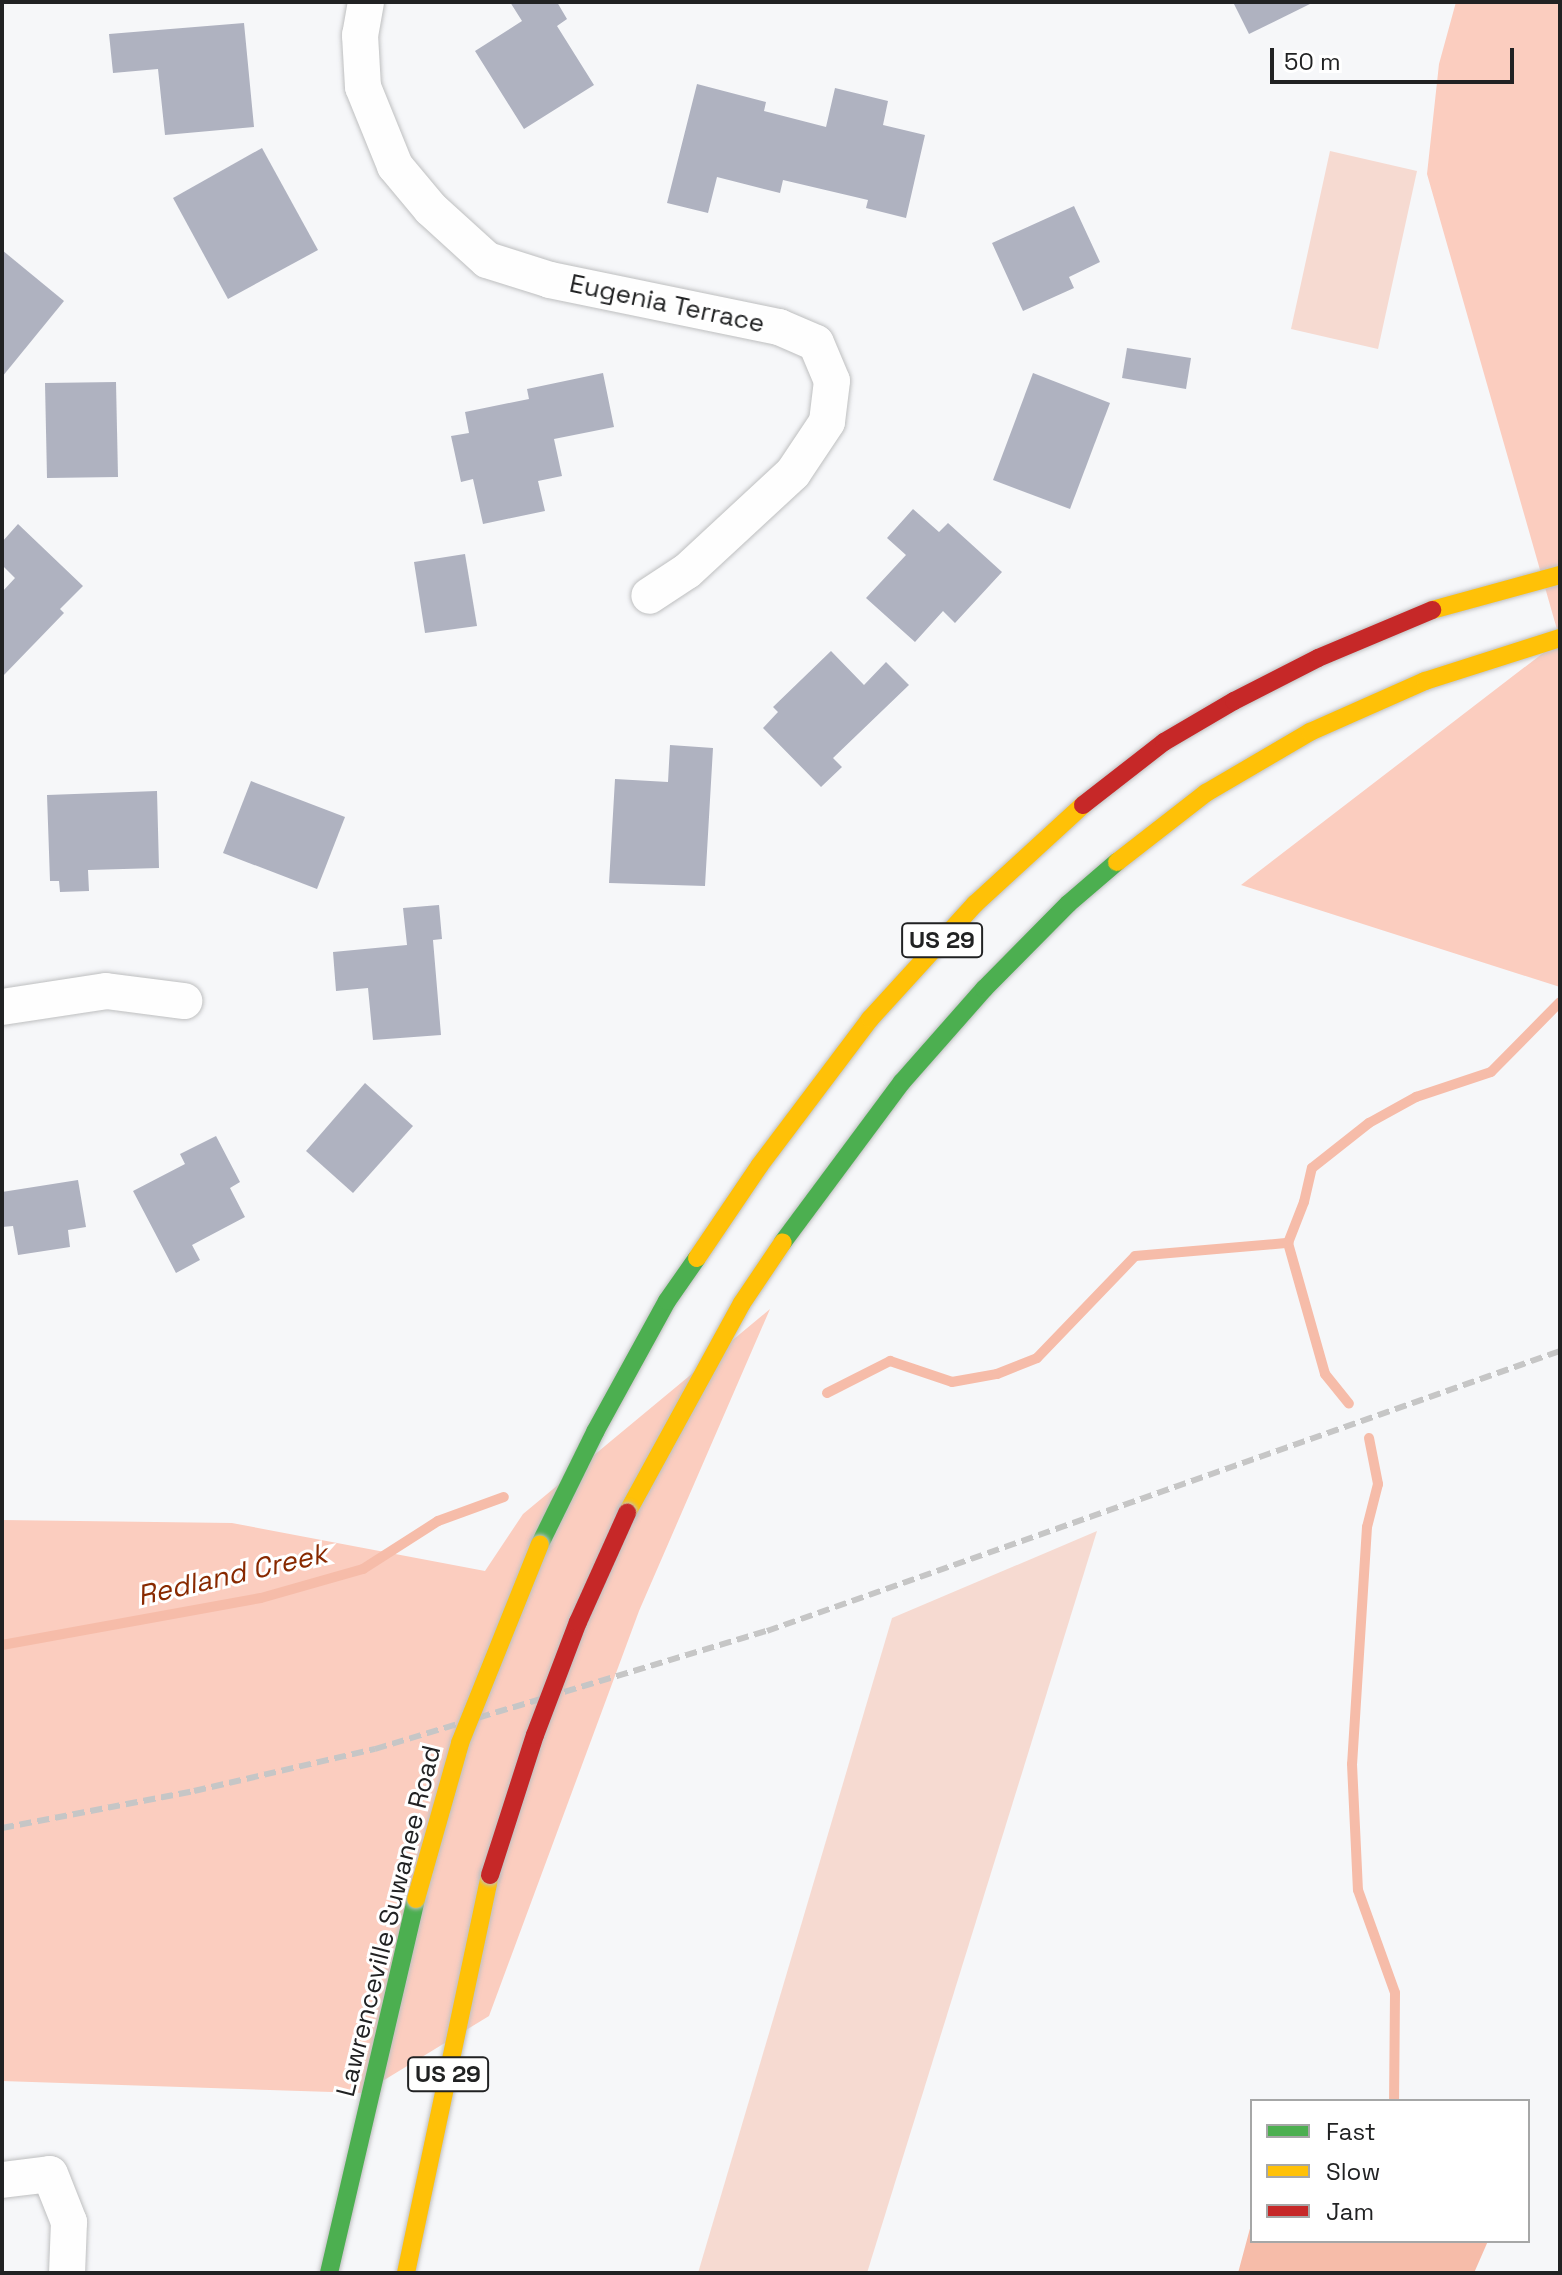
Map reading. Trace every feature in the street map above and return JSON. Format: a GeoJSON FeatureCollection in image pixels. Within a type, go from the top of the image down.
{"type":"FeatureCollection","features":[{"type":"Feature","properties":{"kind":"main road","name":"Lawrenceville Suwanee Road"},"geometry":{"type":"LineString","coordinates":[[329,2273],[416,1899],[460,1743],[540,1544],[595,1432],[676,1288],[760,1165],[870,1019],[975,904],[1068,817],[1164,742],[1234,701],[1318,658],[1426,612],[1560,575]]}},
{"type":"Feature","properties":{"kind":"main road","name":"US 29"},"geometry":{"type":"LineString","coordinates":[[406,2273],[490,1875],[562,1664],[627,1513],[742,1303],[821,1187],[902,1082],[984,989],[1068,904],[1134,847],[1206,793],[1310,732],[1425,681],[1560,638]]}},
{"type":"Feature","properties":{"kind":"street","name":"Eugenia Terrace"},"geometry":{"type":"LineString","coordinates":[[366,2],[360,35],[363,87],[395,166],[431,209],[487,260],[550,280],[779,327],[816,343],[832,381],[827,422],[802,460],[793,473],[687,571],[649,596]]}},
{"type":"Feature","properties":{"kind":"street"},"geometry":{"type":"LineString","coordinates":[[2,1007],[106,991],[184,1001]]}},
{"type":"Feature","properties":{"kind":"street"},"geometry":{"type":"LineString","coordinates":[[2,2180],[50,2174],[69,2222],[67,2273]]}},
{"type":"Feature","properties":{"kind":"shaded area"},"geometry":{"type":"Polygon","coordinates":[[[1456,2],[1560,2],[1560,640],[1427,174],[1439,64],[1456,2]]]}},
{"type":"Feature","properties":{"kind":"shaded area"},"geometry":{"type":"Polygon","coordinates":[[[1330,151],[1417,171],[1378,349],[1291,329],[1330,151]]]}},
{"type":"Feature","properties":{"kind":"shaded area"},"geometry":{"type":"Polygon","coordinates":[[[1560,640],[1560,987],[1241,885],[1560,640]]]}},
{"type":"Feature","properties":{"kind":"shaded area"},"geometry":{"type":"Polygon","coordinates":[[[770,1309],[639,1611],[489,2016],[363,2093],[2,2081],[2,1520],[232,1523],[485,1571],[523,1514],[770,1309]]]}},
{"type":"Feature","properties":{"kind":"shaded area"},"geometry":{"type":"Polygon","coordinates":[[[1097,1531],[867,2273],[698,2273],[892,1618],[1097,1531]]]}},
{"type":"Feature","properties":{"kind":"shaded area"},"geometry":{"type":"Polygon","coordinates":[[[1250,2228],[1250,2243],[1487,2243],[1474,2273],[1238,2273],[1250,2228]]]}},
{"type":"Feature","properties":{"kind":"building"},"geometry":{"type":"Polygon","coordinates":[[[510,2],[557,2],[567,19],[557,26],[594,85],[524,129],[475,51],[522,21],[510,2]]]}},
{"type":"Feature","properties":{"kind":"building"},"geometry":{"type":"Polygon","coordinates":[[[1233,2],[1314,2],[1249,34],[1233,2]]]}},
{"type":"Feature","properties":{"kind":"building"},"geometry":{"type":"Polygon","coordinates":[[[244,23],[254,127],[165,135],[158,69],[113,73],[109,34],[244,23]]]}},
{"type":"Feature","properties":{"kind":"building"},"geometry":{"type":"Polygon","coordinates":[[[697,84],[766,102],[764,111],[826,127],[835,88],[888,101],[883,125],[925,135],[906,218],[866,208],[868,200],[783,180],[780,193],[717,177],[708,213],[667,203],[697,84]]]}},
{"type":"Feature","properties":{"kind":"building"},"geometry":{"type":"Polygon","coordinates":[[[262,148],[318,250],[228,299],[173,198],[262,148]]]}},
{"type":"Feature","properties":{"kind":"building"},"geometry":{"type":"Polygon","coordinates":[[[1074,206],[1100,262],[1069,277],[1074,288],[1023,311],[992,243],[1074,206]]]}},
{"type":"Feature","properties":{"kind":"building"},"geometry":{"type":"Polygon","coordinates":[[[2,250],[64,301],[2,377],[2,250]]]}},
{"type":"Feature","properties":{"kind":"building"},"geometry":{"type":"Polygon","coordinates":[[[1127,348],[1191,358],[1186,389],[1122,378],[1127,348]]]}},
{"type":"Feature","properties":{"kind":"building"},"geometry":{"type":"Polygon","coordinates":[[[603,373],[614,427],[554,439],[562,476],[538,481],[545,511],[483,524],[473,479],[461,482],[451,436],[469,433],[465,412],[529,399],[527,389],[603,373]]]}},
{"type":"Feature","properties":{"kind":"building"},"geometry":{"type":"Polygon","coordinates":[[[1033,373],[1110,403],[1070,509],[993,480],[1033,373]]]}},
{"type":"Feature","properties":{"kind":"building"},"geometry":{"type":"Polygon","coordinates":[[[116,382],[118,477],[47,478],[45,383],[116,382]]]}},
{"type":"Feature","properties":{"kind":"building"},"geometry":{"type":"Polygon","coordinates":[[[913,509],[939,532],[948,523],[1002,572],[955,623],[943,611],[915,642],[866,598],[906,555],[887,538],[913,509]]]}},
{"type":"Feature","properties":{"kind":"building"},"geometry":{"type":"Polygon","coordinates":[[[18,524],[83,586],[60,609],[64,613],[2,677],[2,592],[15,578],[2,565],[2,542],[18,524]]]}},
{"type":"Feature","properties":{"kind":"building"},"geometry":{"type":"Polygon","coordinates":[[[465,554],[477,626],[425,633],[414,562],[465,554]]]}},
{"type":"Feature","properties":{"kind":"building"},"geometry":{"type":"Polygon","coordinates":[[[831,651],[864,685],[886,662],[909,685],[833,758],[842,767],[821,787],[763,728],[778,712],[773,707],[831,651]]]}},
{"type":"Feature","properties":{"kind":"building"},"geometry":{"type":"Polygon","coordinates":[[[670,745],[713,748],[705,886],[609,883],[615,779],[668,782],[670,745]]]}},
{"type":"Feature","properties":{"kind":"building"},"geometry":{"type":"Polygon","coordinates":[[[251,781],[345,817],[317,889],[223,853],[251,781]]]}},
{"type":"Feature","properties":{"kind":"building"},"geometry":{"type":"Polygon","coordinates":[[[157,791],[159,868],[88,870],[89,891],[60,892],[59,881],[50,881],[47,795],[157,791]]]}},
{"type":"Feature","properties":{"kind":"building"},"geometry":{"type":"Polygon","coordinates":[[[439,905],[442,939],[433,940],[441,1035],[373,1040],[368,988],[336,991],[333,952],[407,945],[403,908],[439,905]]]}},
{"type":"Feature","properties":{"kind":"building"},"geometry":{"type":"Polygon","coordinates":[[[365,1083],[413,1126],[353,1193],[306,1151],[365,1083]]]}},
{"type":"Feature","properties":{"kind":"building"},"geometry":{"type":"Polygon","coordinates":[[[216,1136],[240,1182],[230,1188],[245,1217],[192,1245],[200,1260],[176,1273],[133,1191],[185,1164],[180,1154],[216,1136]]]}},
{"type":"Feature","properties":{"kind":"building"},"geometry":{"type":"Polygon","coordinates":[[[78,1180],[86,1227],[68,1230],[70,1247],[18,1255],[13,1226],[2,1227],[2,1192],[78,1180]]]}},
{"type":"Feature","properties":{"kind":"waterway","name":"Redland Creek"},"geometry":{"type":"LineString","coordinates":[[1288,1243],[1304,1202],[1312,1168],[1369,1123],[1416,1097],[1491,1072],[1560,1002]]}},
{"type":"Feature","properties":{"kind":"waterway"},"geometry":{"type":"LineString","coordinates":[[1288,1243],[1325,1374],[1349,1404]]}},
{"type":"Feature","properties":{"kind":"waterway","name":"Redland Creek"},"geometry":{"type":"LineString","coordinates":[[827,1393],[890,1361],[952,1382],[997,1374],[1037,1358],[1135,1256],[1288,1243]]}},
{"type":"Feature","properties":{"kind":"waterway"},"geometry":{"type":"LineString","coordinates":[[1369,1438],[1378,1484],[1367,1527],[1352,1764],[1358,1890],[1395,1993],[1394,2099]]}},
{"type":"Feature","properties":{"kind":"waterway","name":"Redland Creek"},"geometry":{"type":"LineString","coordinates":[[2,1645],[261,1598],[363,1569],[438,1521],[504,1497]]}},
{"type":"Feature","properties":{"kind":"railway"},"geometry":{"type":"LineString","coordinates":[[2,1828],[194,1791],[375,1749],[767,1631],[1560,1351]]}},
{"type":"Feature","properties":{"kind":"traffic: fast"},"geometry":{"type":"LineString","coordinates":[[783,1242],[902,1082],[984,989],[1068,904],[1117,862]]}},
{"type":"Feature","properties":{"kind":"traffic: fast"},"geometry":{"type":"LineString","coordinates":[[540,1544],[595,1432],[667,1301],[697,1258]]}},
{"type":"Feature","properties":{"kind":"traffic: fast"},"geometry":{"type":"LineString","coordinates":[[329,2273],[416,1899]]}},
{"type":"Feature","properties":{"kind":"traffic: slow"},"geometry":{"type":"LineString","coordinates":[[1432,610],[1560,575]]}},
{"type":"Feature","properties":{"kind":"traffic: slow"},"geometry":{"type":"LineString","coordinates":[[1117,862],[1206,793],[1310,732],[1425,681],[1560,638]]}},
{"type":"Feature","properties":{"kind":"traffic: slow"},"geometry":{"type":"LineString","coordinates":[[697,1258],[760,1165],[870,1019],[975,904],[1083,805]]}},
{"type":"Feature","properties":{"kind":"traffic: slow"},"geometry":{"type":"LineString","coordinates":[[627,1513],[742,1303],[783,1242]]}},
{"type":"Feature","properties":{"kind":"traffic: slow"},"geometry":{"type":"LineString","coordinates":[[416,1899],[460,1743],[540,1544]]}},
{"type":"Feature","properties":{"kind":"traffic: slow"},"geometry":{"type":"LineString","coordinates":[[406,2273],[490,1875]]}},
{"type":"Feature","properties":{"kind":"traffic: jam"},"geometry":{"type":"LineString","coordinates":[[1083,805],[1164,742],[1234,701],[1318,658],[1432,610]]}},
{"type":"Feature","properties":{"kind":"traffic: jam"},"geometry":{"type":"LineString","coordinates":[[490,1875],[535,1735],[578,1622],[627,1513]]}}]}
